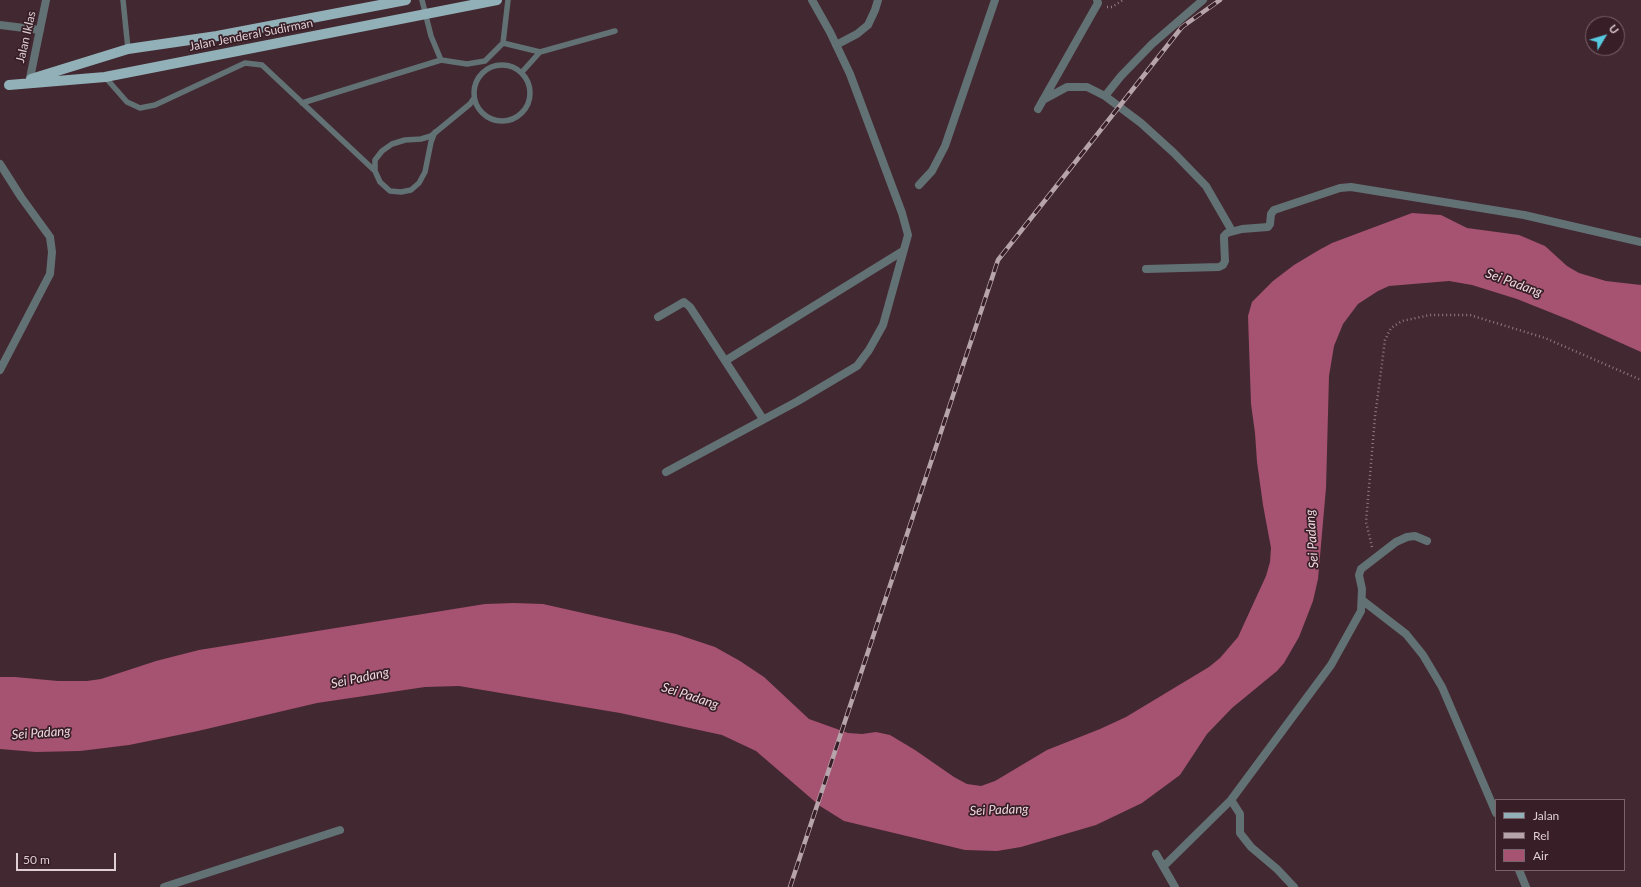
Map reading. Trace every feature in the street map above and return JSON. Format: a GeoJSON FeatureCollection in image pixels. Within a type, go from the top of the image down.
{"type":"FeatureCollection","features":[{"type":"Feature","properties":{"kind":"main road","name":"Jalan Jenderal Sudirman"},"geometry":{"type":"LineString","coordinates":[[29,82],[128,50],[217,36],[406,0]]}},
{"type":"Feature","properties":{"kind":"main road","name":"Jalan Jenderal Sudirman"},"geometry":{"type":"LineString","coordinates":[[4,86],[29,82],[105,77],[497,0]]}},
{"type":"Feature","properties":{"kind":"street","name":"Jalan Iklas"},"geometry":{"type":"LineString","coordinates":[[29,82],[46,0]]}},
{"type":"Feature","properties":{"kind":"street"},"geometry":{"type":"LineString","coordinates":[[666,472],[798,401],[857,366],[869,350],[883,325],[908,235],[902,213],[853,81],[812,0]]}},
{"type":"Feature","properties":{"kind":"street"},"geometry":{"type":"LineString","coordinates":[[836,45],[857,34],[868,25],[878,0]]}},
{"type":"Feature","properties":{"kind":"street"},"geometry":{"type":"LineString","coordinates":[[919,185],[932,172],[945,146],[995,0]]}},
{"type":"Feature","properties":{"kind":"street"},"geometry":{"type":"LineString","coordinates":[[1105,96],[1121,76],[1152,44],[1203,0]]}},
{"type":"Feature","properties":{"kind":"street"},"geometry":{"type":"LineString","coordinates":[[1038,109],[1097,2]]}},
{"type":"Feature","properties":{"kind":"street"},"geometry":{"type":"LineString","coordinates":[[0,25],[40,30]]}},
{"type":"Feature","properties":{"kind":"street"},"geometry":{"type":"LineString","coordinates":[[1043,100],[1067,87],[1087,87],[1105,96],[1141,123],[1174,153],[1206,186],[1232,231]]}},
{"type":"Feature","properties":{"kind":"street"},"geometry":{"type":"LineString","coordinates":[[0,164],[21,197],[50,237],[52,252],[50,274],[0,370]]}},
{"type":"Feature","properties":{"kind":"street"},"geometry":{"type":"LineString","coordinates":[[1146,269],[1219,267],[1225,262],[1224,236],[1232,231],[1268,227],[1270,224],[1271,214],[1274,210],[1340,188],[1351,187],[1524,215],[1641,240]]}},
{"type":"Feature","properties":{"kind":"street"},"geometry":{"type":"LineString","coordinates":[[725,361],[903,251]]}},
{"type":"Feature","properties":{"kind":"street"},"geometry":{"type":"LineString","coordinates":[[658,317],[684,302],[690,307],[763,419]]}},
{"type":"Feature","properties":{"kind":"street"},"geometry":{"type":"LineString","coordinates":[[1164,866],[1231,800],[1331,665],[1361,610],[1362,589],[1359,575],[1361,569],[1396,542],[1407,537],[1415,536],[1427,541]]}},
{"type":"Feature","properties":{"kind":"street"},"geometry":{"type":"LineString","coordinates":[[1362,600],[1406,634],[1423,655],[1442,687],[1495,811]]}},
{"type":"Feature","properties":{"kind":"street"},"geometry":{"type":"LineString","coordinates":[[1231,800],[1240,814],[1240,833],[1251,847],[1277,869],[1294,887]]}},
{"type":"Feature","properties":{"kind":"street"},"geometry":{"type":"LineString","coordinates":[[164,887],[340,830]]}},
{"type":"Feature","properties":{"kind":"street"},"geometry":{"type":"LineString","coordinates":[[1156,854],[1175,887]]}},
{"type":"Feature","properties":{"kind":"street"},"geometry":{"type":"LineString","coordinates":[[1519,871],[1526,887]]}},
{"type":"Feature","properties":{"kind":"lane"},"geometry":{"type":"LineString","coordinates":[[123,0],[128,50]]}},
{"type":"Feature","properties":{"kind":"lane"},"geometry":{"type":"LineString","coordinates":[[422,0],[431,36],[441,60]]}},
{"type":"Feature","properties":{"kind":"lane"},"geometry":{"type":"LineString","coordinates":[[480,74],[487,68],[505,64],[522,72],[528,80],[531,91],[530,102],[525,111],[516,118],[506,122],[496,121],[486,116],[478,108],[474,98],[474,86],[485,61],[503,43],[508,0]]}},
{"type":"Feature","properties":{"kind":"lane"},"geometry":{"type":"LineString","coordinates":[[503,43],[540,52],[615,30]]}},
{"type":"Feature","properties":{"kind":"lane"},"geometry":{"type":"LineString","coordinates":[[522,72],[540,52]]}},
{"type":"Feature","properties":{"kind":"lane"},"geometry":{"type":"LineString","coordinates":[[302,104],[441,60],[467,64],[485,61]]}},
{"type":"Feature","properties":{"kind":"lane"},"geometry":{"type":"LineString","coordinates":[[105,77],[127,102],[140,108],[155,105],[245,63],[262,65],[375,171],[380,182],[390,191],[401,192],[411,190],[419,183],[425,172],[431,142],[436,132]]}},
{"type":"Feature","properties":{"kind":"lane"},"geometry":{"type":"LineString","coordinates":[[375,171],[375,160],[382,151],[392,144],[405,140],[421,139],[431,136],[470,104],[474,98]]}},
{"type":"Feature","properties":{"kind":"path"},"geometry":{"type":"LineString","coordinates":[[1097,2],[1104,7],[1112,7],[1123,0]]}},
{"type":"Feature","properties":{"kind":"path"},"geometry":{"type":"LineString","coordinates":[[1375,558],[1366,522],[1375,417],[1385,340],[1391,328],[1402,321],[1430,315],[1470,315],[1545,338],[1641,380]]}},
{"type":"Feature","properties":{"kind":"water","name":"Sei Padang"},"geometry":{"type":"Polygon","coordinates":[[[1412,213],[1441,215],[1467,228],[1519,235],[1545,246],[1567,266],[1579,273],[1606,281],[1641,285],[1641,352],[1572,321],[1517,299],[1472,285],[1449,281],[1389,286],[1358,304],[1343,324],[1334,346],[1329,376],[1326,488],[1318,579],[1313,601],[1299,637],[1284,663],[1277,671],[1232,708],[1207,734],[1180,775],[1142,803],[1096,825],[1021,847],[997,851],[965,850],[844,821],[820,806],[756,751],[722,735],[620,713],[459,686],[425,687],[317,703],[198,731],[129,745],[80,751],[36,752],[0,749],[0,677],[58,681],[87,681],[101,679],[156,661],[199,650],[485,604],[514,603],[543,604],[676,634],[715,647],[764,677],[809,719],[848,733],[862,734],[876,732],[890,735],[967,784],[981,786],[995,781],[1047,750],[1126,717],[1209,667],[1220,658],[1238,637],[1266,576],[1270,562],[1271,548],[1257,462],[1251,404],[1248,316],[1252,302],[1273,281],[1294,265],[1319,250],[1332,243],[1412,213]]]}},
{"type":"Feature","properties":{"kind":"railway"},"geometry":{"type":"LineString","coordinates":[[790,887],[998,260],[1182,27],[1220,0]]}}]}
